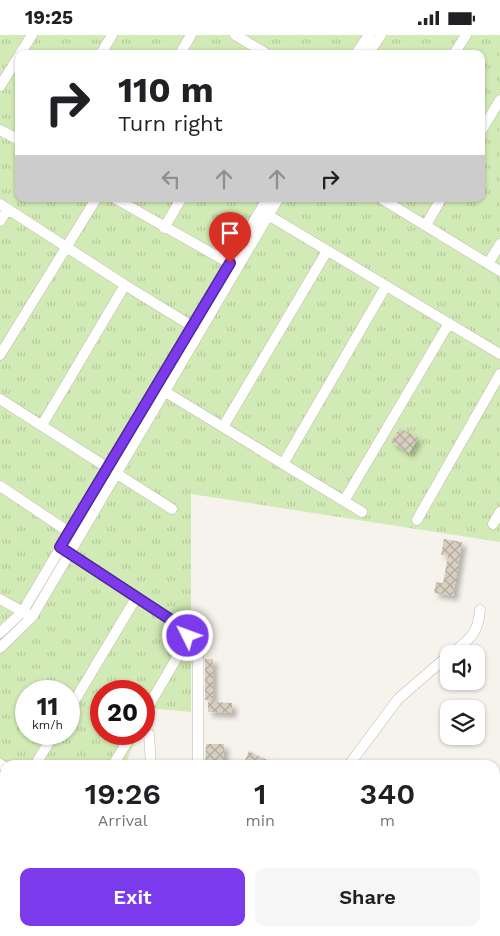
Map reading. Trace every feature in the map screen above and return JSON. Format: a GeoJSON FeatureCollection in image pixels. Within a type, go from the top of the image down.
{"type":"FeatureCollection","features":[{"type":"Feature","properties":{"kind":"street"},"geometry":{"type":"LineString","coordinates":[[23,50],[32,35]]}},
{"type":"Feature","properties":{"kind":"street"},"geometry":{"type":"LineString","coordinates":[[103,50],[112,35]]}},
{"type":"Feature","properties":{"kind":"street"},"geometry":{"type":"LineString","coordinates":[[182,50],[191,35]]}},
{"type":"Feature","properties":{"kind":"street"},"geometry":{"type":"LineString","coordinates":[[235,35],[261,50]]}},
{"type":"Feature","properties":{"kind":"street"},"geometry":{"type":"LineString","coordinates":[[457,50],[466,35]]}},
{"type":"Feature","properties":{"kind":"street"},"geometry":{"type":"LineString","coordinates":[[360,50],[372,36]]}},
{"type":"Feature","properties":{"kind":"street"},"geometry":{"type":"LineString","coordinates":[[369,50],[372,36]]}},
{"type":"Feature","properties":{"kind":"street"},"geometry":{"type":"LineString","coordinates":[[0,86],[15,63]]}},
{"type":"Feature","properties":{"kind":"street"},"geometry":{"type":"LineString","coordinates":[[485,124],[500,100]]}},
{"type":"Feature","properties":{"kind":"street"},"geometry":{"type":"LineString","coordinates":[[0,130],[15,138]]}},
{"type":"Feature","properties":{"kind":"street"},"geometry":{"type":"LineString","coordinates":[[0,355],[94,202]]}},
{"type":"Feature","properties":{"kind":"street"},"geometry":{"type":"LineString","coordinates":[[121,202],[232,268]]}},
{"type":"Feature","properties":{"kind":"street"},"geometry":{"type":"LineString","coordinates":[[164,228],[179,202]]}},
{"type":"Feature","properties":{"kind":"street"},"geometry":{"type":"LineString","coordinates":[[264,213],[266,202]]}},
{"type":"Feature","properties":{"kind":"street"},"geometry":{"type":"LineString","coordinates":[[0,648],[27,614],[264,213],[275,202]]}},
{"type":"Feature","properties":{"kind":"street"},"geometry":{"type":"LineString","coordinates":[[387,202],[500,271]]}},
{"type":"Feature","properties":{"kind":"street"},"geometry":{"type":"LineString","coordinates":[[426,225],[439,202]]}},
{"type":"Feature","properties":{"kind":"street"},"geometry":{"type":"LineString","coordinates":[[0,221],[4,207],[195,328]]}},
{"type":"Feature","properties":{"kind":"street"},"geometry":{"type":"LineString","coordinates":[[264,213],[500,354]]}},
{"type":"Feature","properties":{"kind":"street"},"geometry":{"type":"LineString","coordinates":[[488,264],[500,244]]}},
{"type":"Feature","properties":{"kind":"street"},"geometry":{"type":"LineString","coordinates":[[223,427],[327,251]]}},
{"type":"Feature","properties":{"kind":"street"},"geometry":{"type":"LineString","coordinates":[[42,425],[125,285]]}},
{"type":"Feature","properties":{"kind":"street"},"geometry":{"type":"LineString","coordinates":[[283,464],[386,286]]}},
{"type":"Feature","properties":{"kind":"street"},"geometry":{"type":"LineString","coordinates":[[344,501],[449,323]]}},
{"type":"Feature","properties":{"kind":"street"},"geometry":{"type":"LineString","coordinates":[[417,521],[500,374]]}},
{"type":"Feature","properties":{"kind":"street"},"geometry":{"type":"LineString","coordinates":[[160,389],[362,512]]}},
{"type":"Feature","properties":{"kind":"street"},"geometry":{"type":"LineString","coordinates":[[0,399],[111,472],[172,509]]}},
{"type":"Feature","properties":{"kind":"street"},"geometry":{"type":"LineString","coordinates":[[64,550],[69,532],[111,472]]}},
{"type":"Feature","properties":{"kind":"street"},"geometry":{"type":"LineString","coordinates":[[0,486],[69,532]]}},
{"type":"Feature","properties":{"kind":"street"},"geometry":{"type":"LineString","coordinates":[[493,524],[500,512]]}},
{"type":"Feature","properties":{"kind":"street"},"geometry":{"type":"LineString","coordinates":[[64,550],[182,627],[188,636],[155,695]]}},
{"type":"Feature","properties":{"kind":"street"},"geometry":{"type":"LineString","coordinates":[[80,692],[136,598]]}},
{"type":"Feature","properties":{"kind":"street"},"geometry":{"type":"LineString","coordinates":[[0,599],[27,614]]}},
{"type":"Feature","properties":{"kind":"street"},"geometry":{"type":"LineString","coordinates":[[461,645],[475,633],[480,610]]}},
{"type":"Feature","properties":{"kind":"street"},"geometry":{"type":"LineString","coordinates":[[0,633],[27,614]]}},
{"type":"Feature","properties":{"kind":"street"},"geometry":{"type":"LineString","coordinates":[[198,640],[198,760]]}},
{"type":"Feature","properties":{"kind":"street"},"geometry":{"type":"LineString","coordinates":[[353,760],[398,699],[440,663]]}},
{"type":"Feature","properties":{"kind":"street"},"geometry":{"type":"LineString","coordinates":[[38,760],[47,745]]}},
{"type":"Feature","properties":{"kind":"street"},"geometry":{"type":"LineString","coordinates":[[117,760],[126,745]]}},
{"type":"Feature","properties":{"kind":"street"},"geometry":{"type":"LineString","coordinates":[[150,745],[151,760]]}},
{"type":"Feature","properties":{"kind":"green space"},"geometry":{"type":"Polygon","coordinates":[[[0,35],[500,35],[500,542],[191,494],[191,712],[155,709],[155,680],[90,680],[90,745],[133,745],[127,760],[0,760],[0,35]]]}},
{"type":"Feature","properties":{"kind":"building"},"geometry":{"type":"Polygon","coordinates":[[[400,428],[418,438],[409,453],[391,442],[400,428]]]}},
{"type":"Feature","properties":{"kind":"building"},"geometry":{"type":"Polygon","coordinates":[[[444,539],[462,542],[453,596],[434,593],[436,582],[443,583],[448,556],[441,555],[444,539]]]}},
{"type":"Feature","properties":{"kind":"building"},"geometry":{"type":"Polygon","coordinates":[[[205,659],[213,659],[213,700],[205,700],[205,659]]]}},
{"type":"Feature","properties":{"kind":"building"},"geometry":{"type":"Polygon","coordinates":[[[208,702],[232,703],[232,713],[208,712],[208,702]]]}},
{"type":"Feature","properties":{"kind":"building"},"geometry":{"type":"Polygon","coordinates":[[[206,744],[224,744],[224,760],[205,760],[206,744]]]}},
{"type":"Feature","properties":{"kind":"building"},"geometry":{"type":"Polygon","coordinates":[[[249,751],[267,760],[245,760],[249,751]]]}},
{"type":"Feature","properties":{"kind":"route"},"geometry":{"type":"LineString","coordinates":[[188,636],[182,627],[60,547],[191,325],[230,263]]}}]}
